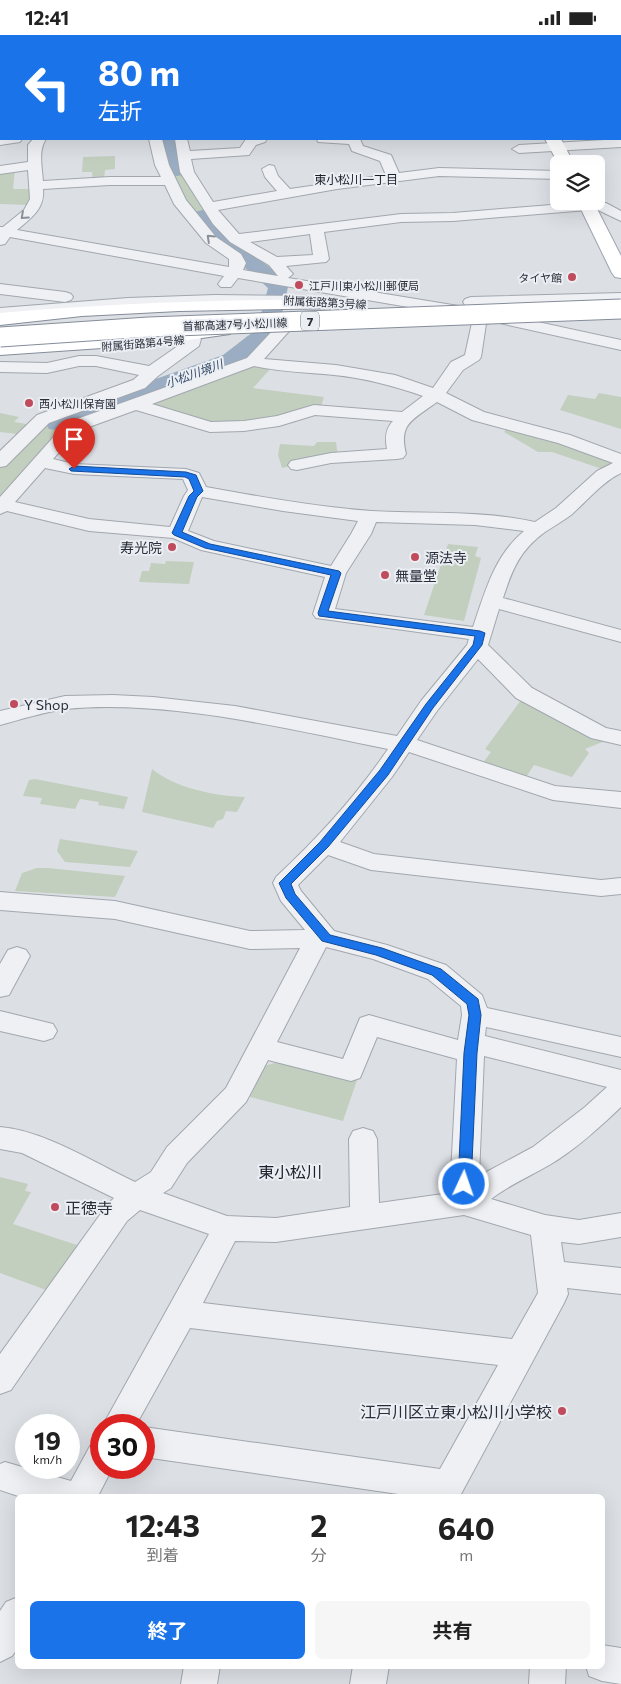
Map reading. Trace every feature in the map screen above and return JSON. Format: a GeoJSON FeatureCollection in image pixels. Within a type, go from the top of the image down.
{"type":"FeatureCollection","features":[{"type":"Feature","properties":{"kind":"main road"},"geometry":{"type":"LineString","coordinates":[[555,142],[562,155]]}},
{"type":"Feature","properties":{"kind":"main road"},"geometry":{"type":"LineString","coordinates":[[589,210],[621,273]]}},
{"type":"Feature","properties":{"kind":"main road"},"geometry":{"type":"LineString","coordinates":[[0,320],[126,308],[289,302],[335,304]]}},
{"type":"Feature","properties":{"kind":"main road","name":"首都高速7号小松川線"},"geometry":{"type":"LineString","coordinates":[[0,320],[228,309],[621,302]]}},
{"type":"Feature","properties":{"kind":"main road","name":"首都高速7号小松川線"},"geometry":{"type":"LineString","coordinates":[[0,337],[178,326],[621,309]]}},
{"type":"Feature","properties":{"kind":"main road"},"geometry":{"type":"LineString","coordinates":[[0,349],[160,338],[244,327],[414,311]]}},
{"type":"Feature","properties":{"kind":"main road"},"geometry":{"type":"LineString","coordinates":[[0,332],[146,323],[356,321]]}},
{"type":"Feature","properties":{"kind":"main road"},"geometry":{"type":"LineString","coordinates":[[0,344],[142,332],[178,326]]}},
{"type":"Feature","properties":{"kind":"street"},"geometry":{"type":"LineString","coordinates":[[2,235],[30,211],[37,199],[34,165],[35,145],[38,140]]}},
{"type":"Feature","properties":{"kind":"street"},"geometry":{"type":"LineString","coordinates":[[0,289],[73,298],[105,299],[180,293],[214,298],[234,273],[238,263],[236,257],[210,240],[179,201],[162,165],[156,140]]}},
{"type":"Feature","properties":{"kind":"street"},"geometry":{"type":"LineString","coordinates":[[180,140],[186,172],[218,221],[235,239],[274,262],[294,283],[307,288],[309,295],[289,302]]}},
{"type":"Feature","properties":{"kind":"street"},"geometry":{"type":"LineString","coordinates":[[183,155],[244,152],[251,142],[257,140]]}},
{"type":"Feature","properties":{"kind":"street"},"geometry":{"type":"LineString","coordinates":[[354,140],[358,148],[386,159],[394,177]]}},
{"type":"Feature","properties":{"kind":"street"},"geometry":{"type":"LineString","coordinates":[[550,171],[514,145],[555,142],[621,143]]}},
{"type":"Feature","properties":{"kind":"street"},"geometry":{"type":"LineString","coordinates":[[0,170],[34,165]]}},
{"type":"Feature","properties":{"kind":"street"},"geometry":{"type":"LineString","coordinates":[[269,169],[272,177],[287,193]]}},
{"type":"Feature","properties":{"kind":"street"},"geometry":{"type":"LineString","coordinates":[[208,207],[394,177],[456,172],[550,175]]}},
{"type":"Feature","properties":{"kind":"street"},"geometry":{"type":"LineString","coordinates":[[37,185],[110,181],[169,181]]}},
{"type":"Feature","properties":{"kind":"street"},"geometry":{"type":"LineString","coordinates":[[235,239],[401,218],[453,217],[550,208]]}},
{"type":"Feature","properties":{"kind":"street"},"geometry":{"type":"LineString","coordinates":[[605,208],[621,218]]}},
{"type":"Feature","properties":{"kind":"street"},"geometry":{"type":"LineString","coordinates":[[274,262],[321,259],[316,229]]}},
{"type":"Feature","properties":{"kind":"street"},"geometry":{"type":"LineString","coordinates":[[2,235],[294,283],[414,311]]}},
{"type":"Feature","properties":{"kind":"street","name":"附属街路第3号線"},"geometry":{"type":"LineString","coordinates":[[0,313],[214,298],[289,302]]}},
{"type":"Feature","properties":{"kind":"street","name":"附属街路第3号線"},"geometry":{"type":"LineString","coordinates":[[335,304],[414,311],[621,298]]}},
{"type":"Feature","properties":{"kind":"street","name":"附属街路第4号線"},"geometry":{"type":"LineString","coordinates":[[0,354],[193,339],[356,321],[414,311],[494,317]]}},
{"type":"Feature","properties":{"kind":"street"},"geometry":{"type":"LineString","coordinates":[[297,465],[331,458],[397,454],[394,441],[396,428],[406,417],[436,395],[457,366],[473,357],[479,321],[494,317],[621,313]]}},
{"type":"Feature","properties":{"kind":"street"},"geometry":{"type":"LineString","coordinates":[[494,317],[621,345]]}},
{"type":"Feature","properties":{"kind":"street"},"geometry":{"type":"LineString","coordinates":[[284,329],[252,361],[72,427],[41,462],[14,476],[10,495],[2,507],[88,525],[177,533],[208,546],[336,573]]}},
{"type":"Feature","properties":{"kind":"street"},"geometry":{"type":"LineString","coordinates":[[0,461],[43,419],[139,384],[152,372],[194,343],[193,339]]}},
{"type":"Feature","properties":{"kind":"street"},"geometry":{"type":"LineString","coordinates":[[0,367],[46,367],[79,361],[96,361],[152,372]]}},
{"type":"Feature","properties":{"kind":"street"},"geometry":{"type":"LineString","coordinates":[[252,361],[275,366],[336,370],[395,380],[436,395],[478,416],[564,439],[621,460]]}},
{"type":"Feature","properties":{"kind":"street"},"geometry":{"type":"LineString","coordinates":[[136,403],[210,427],[244,426],[279,421],[314,410],[406,417]]}},
{"type":"Feature","properties":{"kind":"street"},"geometry":{"type":"LineString","coordinates":[[0,435],[21,439]]}},
{"type":"Feature","properties":{"kind":"street"},"geometry":{"type":"LineString","coordinates":[[41,462],[74,469],[186,474],[193,477],[198,491]]}},
{"type":"Feature","properties":{"kind":"street"},"geometry":{"type":"LineString","coordinates":[[322,939],[290,895],[285,883],[324,845],[384,772],[402,744],[479,639],[501,573],[517,546],[538,528],[562,512],[603,475],[621,466]]}},
{"type":"Feature","properties":{"kind":"street"},"geometry":{"type":"LineString","coordinates":[[198,491],[285,506],[369,516],[482,518],[513,521],[538,528]]}},
{"type":"Feature","properties":{"kind":"street"},"geometry":{"type":"LineString","coordinates":[[177,533],[193,496],[198,491]]}},
{"type":"Feature","properties":{"kind":"street"},"geometry":{"type":"LineString","coordinates":[[369,516],[361,534],[336,573],[323,613],[479,639],[524,693],[600,733],[621,738]]}},
{"type":"Feature","properties":{"kind":"street"},"geometry":{"type":"LineString","coordinates":[[491,601],[621,636]]}},
{"type":"Feature","properties":{"kind":"street"},"geometry":{"type":"LineString","coordinates":[[0,718],[73,702],[149,703],[207,710],[402,744],[408,743],[553,793],[621,800]]}},
{"type":"Feature","properties":{"kind":"street"},"geometry":{"type":"LineString","coordinates":[[324,845],[371,862],[601,888],[621,886]]}},
{"type":"Feature","properties":{"kind":"street"},"geometry":{"type":"LineString","coordinates":[[0,901],[114,910],[250,940],[322,939],[378,951],[437,972],[473,1002],[475,1015],[471,1048],[464,1203]]}},
{"type":"Feature","properties":{"kind":"street"},"geometry":{"type":"LineString","coordinates":[[0,1380],[117,1213],[136,1196],[161,1180],[177,1155],[236,1095],[260,1047],[322,939]]}},
{"type":"Feature","properties":{"kind":"street"},"geometry":{"type":"LineString","coordinates":[[0,988],[17,956]]}},
{"type":"Feature","properties":{"kind":"street"},"geometry":{"type":"LineString","coordinates":[[475,1015],[621,1047]]}},
{"type":"Feature","properties":{"kind":"street"},"geometry":{"type":"LineString","coordinates":[[0,1021],[44,1031]]}},
{"type":"Feature","properties":{"kind":"street"},"geometry":{"type":"LineString","coordinates":[[260,1047],[351,1071],[369,1025],[621,1080]]}},
{"type":"Feature","properties":{"kind":"street"},"geometry":{"type":"LineString","coordinates":[[464,1203],[492,1182],[543,1155],[596,1115],[621,1090]]}},
{"type":"Feature","properties":{"kind":"street"},"geometry":{"type":"LineString","coordinates":[[0,1138],[30,1144],[136,1196],[227,1228],[276,1230],[464,1203],[545,1227],[579,1232],[621,1225]]}},
{"type":"Feature","properties":{"kind":"street"},"geometry":{"type":"LineString","coordinates":[[363,1139],[365,1218]]}},
{"type":"Feature","properties":{"kind":"street"},"geometry":{"type":"LineString","coordinates":[[155,1444],[445,1491],[553,1294],[545,1227]]}},
{"type":"Feature","properties":{"kind":"street"},"geometry":{"type":"LineString","coordinates":[[125,1414],[182,1315],[227,1228]]}},
{"type":"Feature","properties":{"kind":"street"},"geometry":{"type":"LineString","coordinates":[[550,1273],[621,1281]]}},
{"type":"Feature","properties":{"kind":"street"},"geometry":{"type":"LineString","coordinates":[[182,1315],[519,1354]]}},
{"type":"Feature","properties":{"kind":"street"},"geometry":{"type":"LineString","coordinates":[[5,1477],[63,1494]]}},
{"type":"Feature","properties":{"kind":"street"},"geometry":{"type":"LineString","coordinates":[[82,1494],[90,1478]]}},
{"type":"Feature","properties":{"kind":"street"},"geometry":{"type":"LineString","coordinates":[[0,1644],[15,1619]]}},
{"type":"Feature","properties":{"kind":"street"},"geometry":{"type":"LineString","coordinates":[[605,1663],[621,1666]]}},
{"type":"Feature","properties":{"kind":"street"},"geometry":{"type":"LineString","coordinates":[[199,1684],[202,1669]]}},
{"type":"Feature","properties":{"kind":"street"},"geometry":{"type":"LineString","coordinates":[[368,1684],[370,1669]]}},
{"type":"Feature","properties":{"kind":"street"},"geometry":{"type":"LineString","coordinates":[[548,1669],[548,1684]]}},
{"type":"Feature","properties":{"kind":"green space"},"geometry":{"type":"Polygon","coordinates":[[[160,140],[177,140],[183,168],[204,208],[286,277],[250,271],[242,259],[210,237],[189,210],[165,165],[160,140]]]}},
{"type":"Feature","properties":{"kind":"green space"},"geometry":{"type":"Polygon","coordinates":[[[115,156],[115,169],[105,170],[104,179],[93,180],[92,172],[82,172],[83,157],[115,156]]]}},
{"type":"Feature","properties":{"kind":"green space"},"geometry":{"type":"Polygon","coordinates":[[[15,169],[13,189],[30,189],[28,205],[0,204],[0,171],[15,169]]]}},
{"type":"Feature","properties":{"kind":"green space"},"geometry":{"type":"Polygon","coordinates":[[[274,335],[252,359],[70,426],[0,500],[0,468],[48,419],[225,356],[247,336],[274,335]]]}},
{"type":"Feature","properties":{"kind":"green space"},"geometry":{"type":"Polygon","coordinates":[[[254,362],[272,367],[253,388],[324,397],[321,407],[277,418],[214,423],[146,403],[254,362]]]}},
{"type":"Feature","properties":{"kind":"green space"},"geometry":{"type":"Polygon","coordinates":[[[599,393],[621,397],[621,429],[560,410],[568,395],[595,399],[599,393]]]}},
{"type":"Feature","properties":{"kind":"green space"},"geometry":{"type":"Polygon","coordinates":[[[0,413],[19,417],[14,422],[27,424],[17,434],[0,432],[0,413]]]}},
{"type":"Feature","properties":{"kind":"green space"},"geometry":{"type":"Polygon","coordinates":[[[508,427],[563,442],[618,462],[602,469],[552,452],[538,452],[504,432],[508,427]]]}},
{"type":"Feature","properties":{"kind":"green space"},"geometry":{"type":"Polygon","coordinates":[[[317,442],[336,442],[338,456],[282,468],[278,455],[280,444],[314,446],[317,442]]]}},
{"type":"Feature","properties":{"kind":"green space"},"geometry":{"type":"Polygon","coordinates":[[[448,544],[478,547],[475,556],[481,558],[464,621],[424,615],[448,544]]]}},
{"type":"Feature","properties":{"kind":"green space"},"geometry":{"type":"Polygon","coordinates":[[[166,561],[194,562],[189,584],[139,582],[142,571],[149,571],[151,563],[165,564],[166,561]]]}},
{"type":"Feature","properties":{"kind":"green space"},"geometry":{"type":"Polygon","coordinates":[[[524,696],[605,741],[585,749],[589,753],[572,777],[534,765],[525,779],[482,764],[491,752],[485,749],[524,696]]]}},
{"type":"Feature","properties":{"kind":"green space"},"geometry":{"type":"Polygon","coordinates":[[[152,769],[161,776],[196,790],[245,797],[237,812],[226,811],[223,819],[217,821],[213,828],[142,812],[152,769]]]}},
{"type":"Feature","properties":{"kind":"green space"},"geometry":{"type":"Polygon","coordinates":[[[35,779],[128,797],[124,809],[98,805],[99,802],[80,799],[75,809],[40,804],[42,798],[23,796],[29,780],[35,779]]]}},
{"type":"Feature","properties":{"kind":"green space"},"geometry":{"type":"Polygon","coordinates":[[[60,839],[138,851],[130,867],[65,862],[57,851],[60,839]]]}},
{"type":"Feature","properties":{"kind":"green space"},"geometry":{"type":"Polygon","coordinates":[[[37,868],[125,876],[115,897],[15,891],[22,873],[37,868]]]}},
{"type":"Feature","properties":{"kind":"green space"},"geometry":{"type":"Polygon","coordinates":[[[278,1062],[357,1080],[343,1121],[250,1097],[264,1066],[278,1062]]]}},
{"type":"Feature","properties":{"kind":"green space"},"geometry":{"type":"Polygon","coordinates":[[[0,1177],[28,1184],[25,1191],[31,1192],[13,1224],[77,1245],[87,1232],[92,1234],[52,1290],[46,1290],[0,1273],[0,1177]]]}},
{"type":"Feature","properties":{"kind":"waterway","name":"小松川境川"},"geometry":{"type":"LineString","coordinates":[[170,140],[177,171]]}},
{"type":"Feature","properties":{"kind":"waterway","name":"小松川境川"},"geometry":{"type":"LineString","coordinates":[[57,424],[74,416],[231,360],[267,332],[278,287],[218,236],[202,216]]}},
{"type":"Feature","properties":{"kind":"place","name":"タイヤ館"},"geometry":{"type":"Point","coordinates":[572,277]}},
{"type":"Feature","properties":{"kind":"place","name":"江戸川東小松川郵便局"},"geometry":{"type":"Point","coordinates":[299,285]}},
{"type":"Feature","properties":{"kind":"place","name":"西小松川保育園"},"geometry":{"type":"Point","coordinates":[29,403]}},
{"type":"Feature","properties":{"kind":"place","name":"寿光院"},"geometry":{"type":"Point","coordinates":[172,547]}},
{"type":"Feature","properties":{"kind":"place","name":"源法寺"},"geometry":{"type":"Point","coordinates":[415,557]}},
{"type":"Feature","properties":{"kind":"place","name":"無量堂"},"geometry":{"type":"Point","coordinates":[385,575]}},
{"type":"Feature","properties":{"kind":"place","name":"Y Shop"},"geometry":{"type":"Point","coordinates":[14,704]}},
{"type":"Feature","properties":{"kind":"place","name":"正徳寺"},"geometry":{"type":"Point","coordinates":[55,1207]}},
{"type":"Feature","properties":{"kind":"place","name":"江戸川区立東小松川小学校"},"geometry":{"type":"Point","coordinates":[562,1411]}},
{"type":"Feature","properties":{"kind":"district","name":"東小松川一丁目"},"geometry":{"type":"Point","coordinates":[356,179]}},
{"type":"Feature","properties":{"kind":"district","name":"東小松川"},"geometry":{"type":"Point","coordinates":[290,1171]}},
{"type":"Feature","properties":{"kind":"route"},"geometry":{"type":"LineString","coordinates":[[74,469],[186,474],[193,477],[198,491],[193,496],[177,533],[208,546],[336,573],[323,613],[480,633],[477,645],[429,706],[384,772],[324,845],[285,883],[290,895],[326,938],[378,951],[437,972],[473,1002],[475,1015],[470,1053],[464,1184]]}}]}
